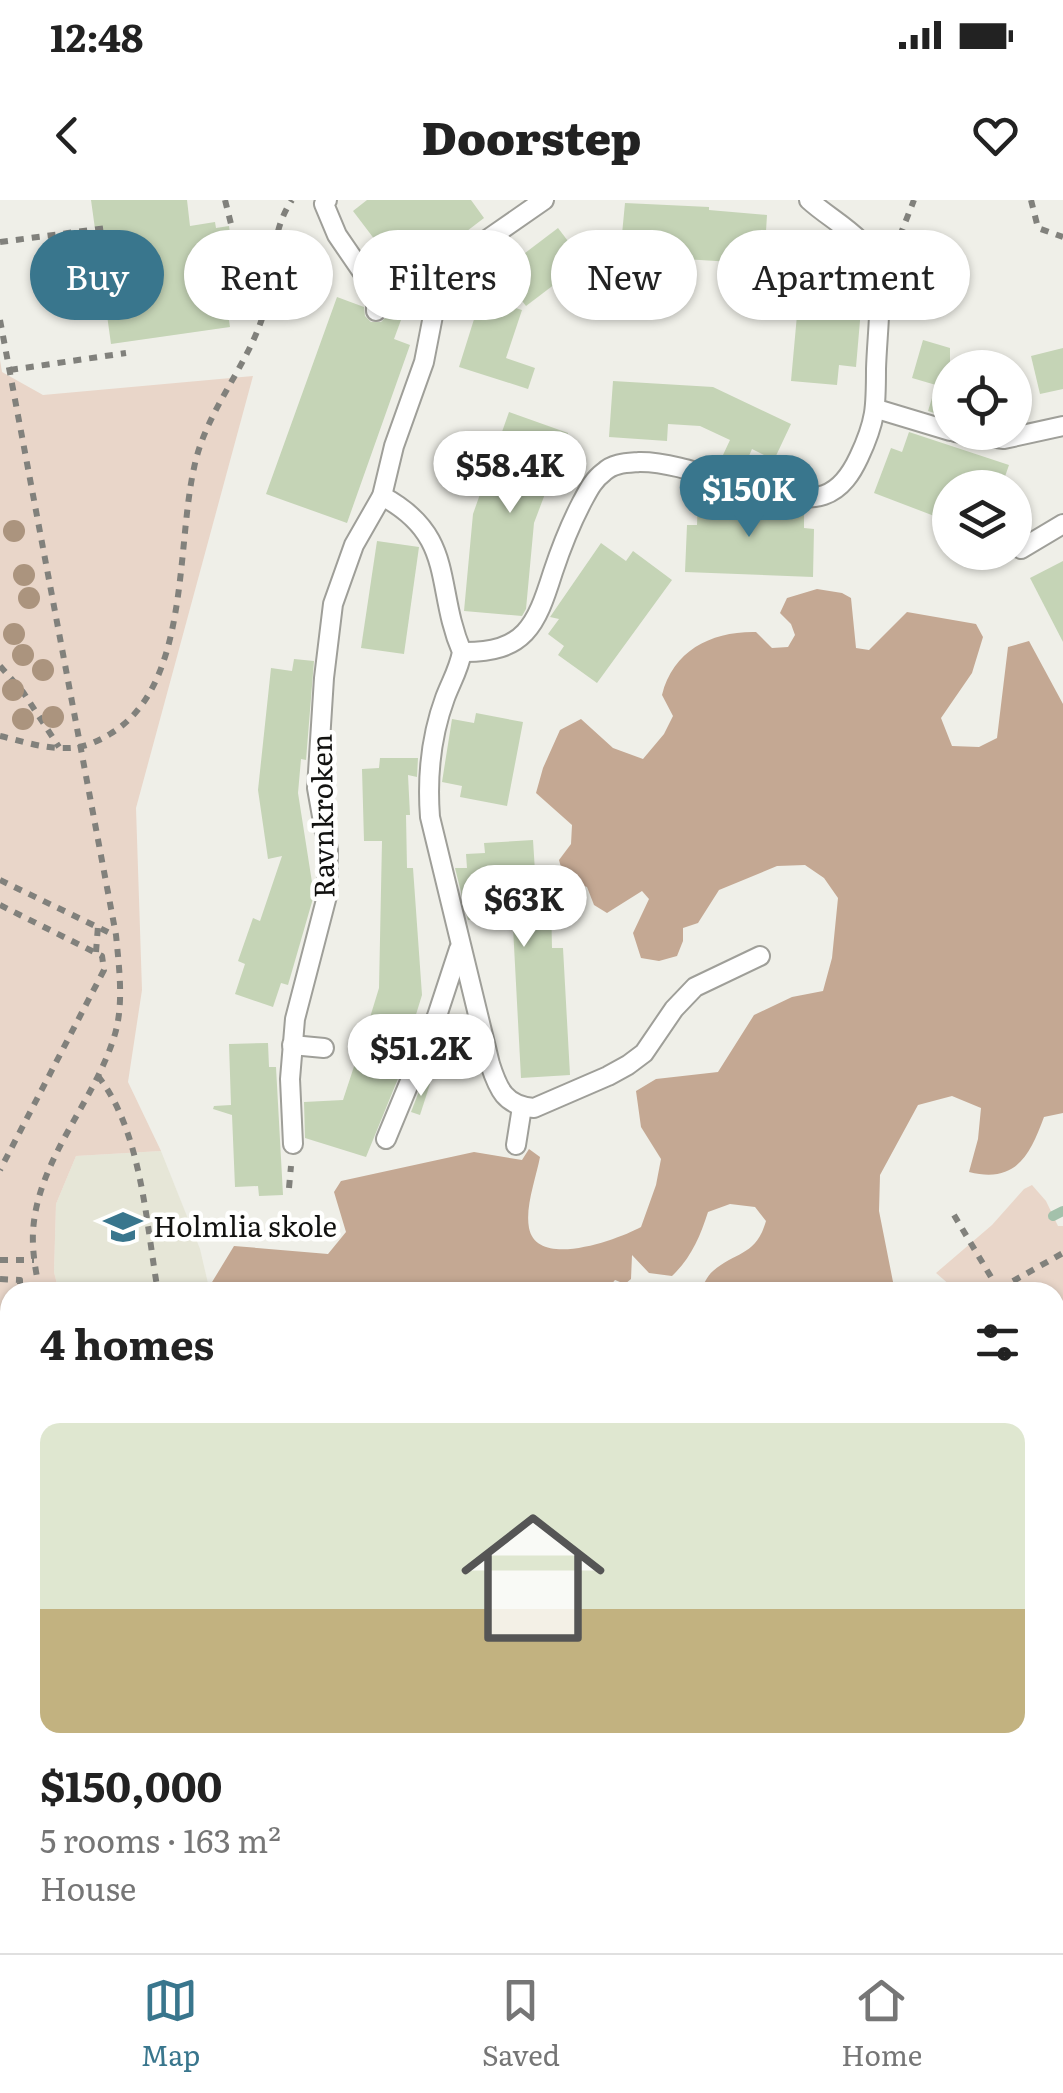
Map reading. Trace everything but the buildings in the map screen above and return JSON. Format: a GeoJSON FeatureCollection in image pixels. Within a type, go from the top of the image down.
{"type":"FeatureCollection","features":[{"type":"Feature","properties":{"kind":"lane","name":"Ravnkroken"},"geometry":{"type":"LineString","coordinates":[[293,1144],[290,1079],[295,1019],[328,896],[328,850],[317,788],[324,678],[342,572],[382,496],[394,446],[424,362],[438,290],[488,239],[544,200]]}},
{"type":"Feature","properties":{"kind":"lane"},"geometry":{"type":"LineString","coordinates":[[809,200],[847,230]]}},
{"type":"Feature","properties":{"kind":"lane"},"geometry":{"type":"LineString","coordinates":[[321,202],[353,258]]}},
{"type":"Feature","properties":{"kind":"lane"},"geometry":{"type":"LineString","coordinates":[[462,652],[508,646],[532,626],[570,525],[594,481],[609,468],[630,463],[663,463],[793,496],[824,495],[841,485],[855,467],[877,409],[878,320]]}},
{"type":"Feature","properties":{"kind":"lane"},"geometry":{"type":"LineString","coordinates":[[877,409],[932,426]]}},
{"type":"Feature","properties":{"kind":"lane"},"geometry":{"type":"LineString","coordinates":[[1032,433],[1063,426]]}},
{"type":"Feature","properties":{"kind":"lane"},"geometry":{"type":"LineString","coordinates":[[382,496],[412,515],[432,540],[462,652],[438,721],[427,780],[430,817],[460,948],[498,1087],[505,1098],[522,1107],[548,1104],[608,1076],[644,1053],[674,1008],[695,986],[760,956]]}},
{"type":"Feature","properties":{"kind":"lane"},"geometry":{"type":"LineString","coordinates":[[1032,542],[1063,524]]}},
{"type":"Feature","properties":{"kind":"lane"},"geometry":{"type":"LineString","coordinates":[[386,1140],[460,948]]}},
{"type":"Feature","properties":{"kind":"lane"},"geometry":{"type":"LineString","coordinates":[[292,1045],[324,1048]]}},
{"type":"Feature","properties":{"kind":"lane"},"geometry":{"type":"LineString","coordinates":[[516,1145],[522,1107]]}},
{"type":"Feature","properties":{"kind":"path"},"geometry":{"type":"LineString","coordinates":[[225,200],[233,230]]}},
{"type":"Feature","properties":{"kind":"path"},"geometry":{"type":"LineString","coordinates":[[279,230],[292,200]]}},
{"type":"Feature","properties":{"kind":"path"},"geometry":{"type":"LineString","coordinates":[[903,230],[914,200]]}},
{"type":"Feature","properties":{"kind":"path"},"geometry":{"type":"LineString","coordinates":[[1030,200],[1038,228],[1063,237]]}},
{"type":"Feature","properties":{"kind":"path"},"geometry":{"type":"LineString","coordinates":[[0,242],[106,228]]}},
{"type":"Feature","properties":{"kind":"path"},"geometry":{"type":"LineString","coordinates":[[0,320],[116,935],[116,1032],[46,1180],[35,1216],[34,1260],[38,1282]]}},
{"type":"Feature","properties":{"kind":"path"},"geometry":{"type":"LineString","coordinates":[[0,736],[59,748],[79,747],[96,742],[133,716],[160,672],[172,628],[183,525],[195,462],[214,408],[261,320]]}},
{"type":"Feature","properties":{"kind":"path"},"geometry":{"type":"LineString","coordinates":[[10,370],[126,353]]}},
{"type":"Feature","properties":{"kind":"path"},"geometry":{"type":"LineString","coordinates":[[0,666],[23,692],[59,748]]}},
{"type":"Feature","properties":{"kind":"path"},"geometry":{"type":"LineString","coordinates":[[0,880],[116,935]]}},
{"type":"Feature","properties":{"kind":"path"},"geometry":{"type":"LineString","coordinates":[[0,905],[96,952],[102,956],[104,970],[0,1170]]}},
{"type":"Feature","properties":{"kind":"path"},"geometry":{"type":"LineString","coordinates":[[96,952],[98,926]]}},
{"type":"Feature","properties":{"kind":"path"},"geometry":{"type":"LineString","coordinates":[[98,1076],[128,1133],[156,1282]]}},
{"type":"Feature","properties":{"kind":"path"},"geometry":{"type":"LineString","coordinates":[[954,1215],[994,1282]]}},
{"type":"Feature","properties":{"kind":"path"},"geometry":{"type":"LineString","coordinates":[[1014,1282],[1063,1253]]}},
{"type":"Feature","properties":{"kind":"path"},"geometry":{"type":"LineString","coordinates":[[0,1260],[34,1260]]}},
{"type":"Feature","properties":{"kind":"shaded area"},"geometry":{"type":"Polygon","coordinates":[[[0,360],[2,372],[43,395],[253,376],[136,808],[142,990],[128,1082],[161,1151],[76,1156],[56,1204],[56,1282],[0,1282],[0,360]]]}},
{"type":"Feature","properties":{"kind":"shaded area"},"geometry":{"type":"Polygon","coordinates":[[[817,589],[851,598],[856,648],[869,650],[907,612],[976,624],[983,637],[972,673],[941,718],[952,746],[979,747],[997,738],[1008,647],[1029,641],[1063,704],[1063,1113],[1044,1117],[1019,1163],[999,1174],[985,1175],[969,1172],[981,1108],[952,1096],[918,1105],[880,1175],[879,1211],[893,1282],[705,1282],[713,1271],[751,1247],[766,1221],[755,1207],[730,1204],[708,1212],[694,1247],[672,1276],[649,1273],[632,1255],[631,1279],[627,1282],[212,1282],[234,1246],[328,1254],[346,1232],[334,1192],[341,1181],[474,1152],[522,1160],[529,1149],[540,1157],[528,1220],[535,1241],[547,1247],[580,1248],[641,1227],[661,1159],[641,1127],[636,1091],[656,1079],[718,1072],[754,1015],[792,997],[823,991],[832,958],[838,898],[824,878],[805,865],[777,866],[719,890],[698,923],[683,928],[677,956],[659,961],[641,958],[633,933],[649,899],[642,891],[607,913],[594,905],[587,887],[564,878],[559,860],[571,844],[572,825],[536,793],[560,730],[581,719],[613,748],[643,759],[673,716],[662,695],[667,679],[697,646],[724,635],[756,632],[772,648],[788,647],[795,635],[780,613],[787,598],[817,589]]]}},
{"type":"Feature","properties":{"kind":"shaded area","name":"Holmlia skole"},"geometry":{"type":"Polygon","coordinates":[[[161,1151],[200,1249],[208,1282],[56,1282],[56,1204],[76,1156],[161,1151]]]}},
{"type":"Feature","properties":{"kind":"shaded area"},"geometry":{"type":"Polygon","coordinates":[[[1032,1185],[1046,1201],[1058,1226],[1063,1226],[1063,1282],[946,1282],[936,1273],[992,1225],[1032,1185]]]}},
{"type":"Feature","properties":{"kind":"waterway"},"geometry":{"type":"LineString","coordinates":[[1053,1216],[1063,1211]]}},
{"type":"Feature","properties":{"kind":"place","name":"Holmlia skole"},"geometry":{"type":"Point","coordinates":[123,1227]}}]}
